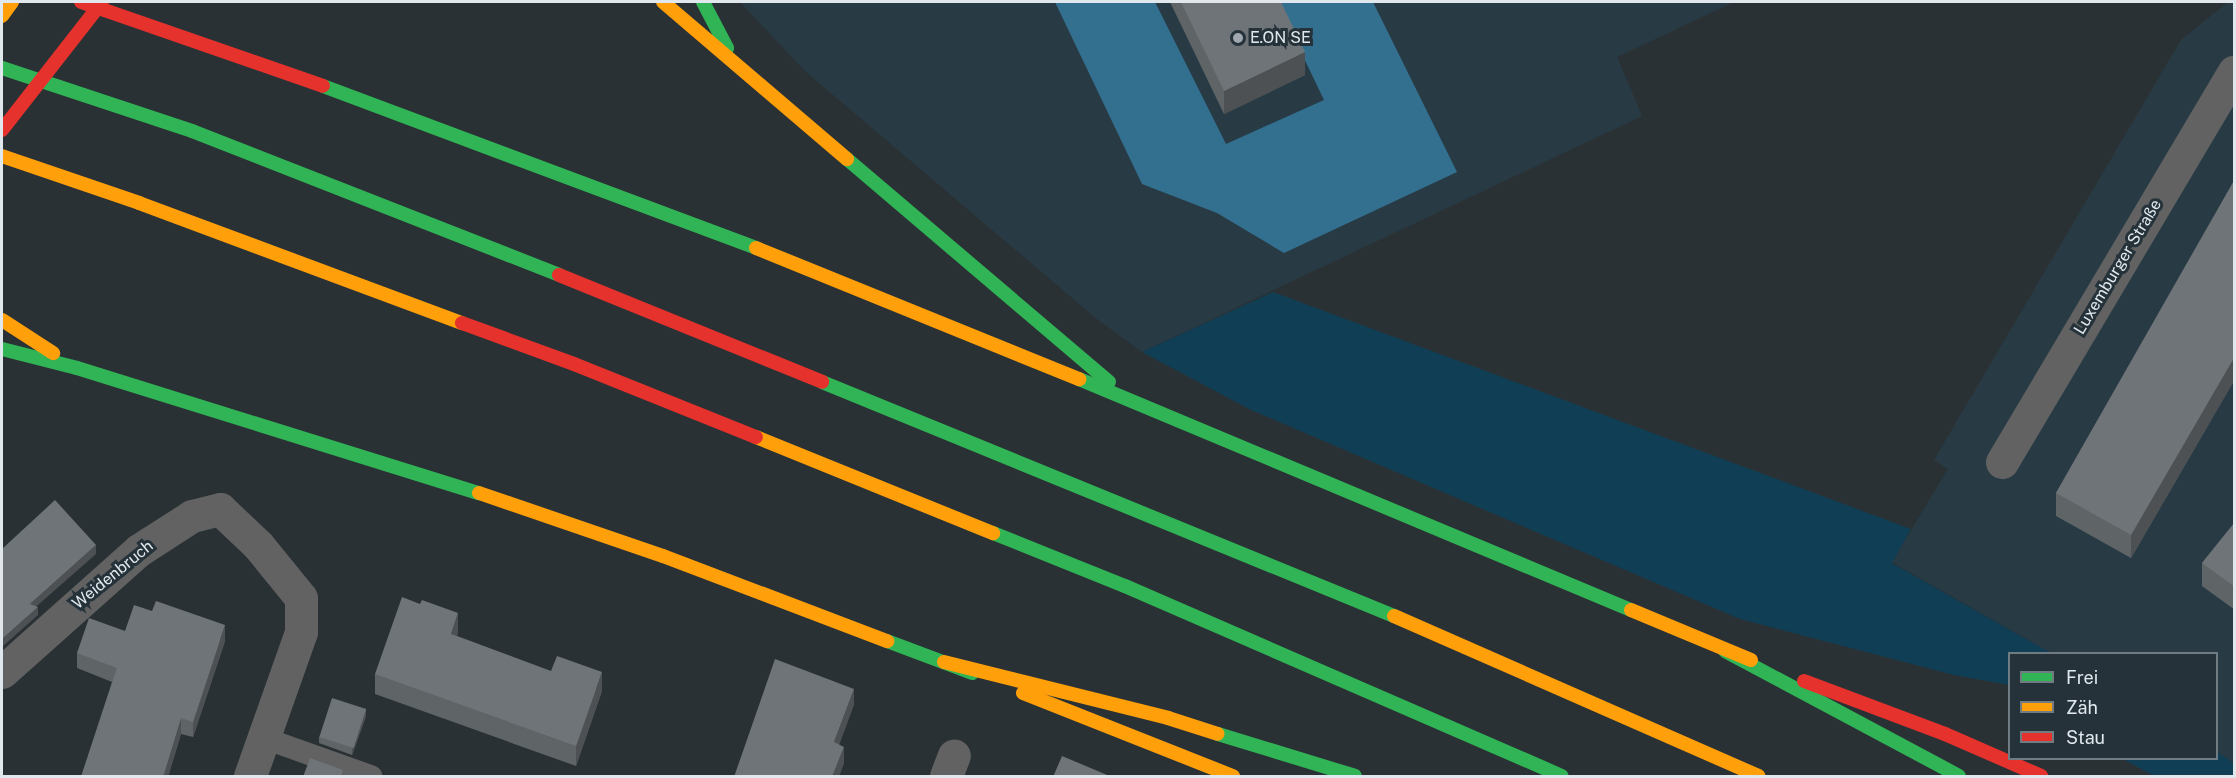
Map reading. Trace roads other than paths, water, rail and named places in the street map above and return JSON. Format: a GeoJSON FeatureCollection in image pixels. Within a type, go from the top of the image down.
{"type":"FeatureCollection","features":[{"type":"Feature","properties":{"kind":"main road"},"geometry":{"type":"LineString","coordinates":[[2,16],[12,2]]}},
{"type":"Feature","properties":{"kind":"main road"},"geometry":{"type":"LineString","coordinates":[[81,2],[236,54],[689,221],[1132,401],[1725,651],[1945,734],[2041,777]]}},
{"type":"Feature","properties":{"kind":"main road"},"geometry":{"type":"LineString","coordinates":[[2,130],[102,2]]}},
{"type":"Feature","properties":{"kind":"main road"},"geometry":{"type":"LineString","coordinates":[[663,2],[1132,401]]}},
{"type":"Feature","properties":{"kind":"main road"},"geometry":{"type":"LineString","coordinates":[[703,2],[735,63]]}},
{"type":"Feature","properties":{"kind":"main road"},"geometry":{"type":"LineString","coordinates":[[2,68],[192,131],[602,292],[1417,626],[1758,777]]}},
{"type":"Feature","properties":{"kind":"main road"},"geometry":{"type":"LineString","coordinates":[[2,156],[139,202],[574,364],[853,474],[1125,586],[1561,777]]}},
{"type":"Feature","properties":{"kind":"main road"},"geometry":{"type":"LineString","coordinates":[[2,320],[77,368]]}},
{"type":"Feature","properties":{"kind":"main road"},"geometry":{"type":"LineString","coordinates":[[2,349],[77,368],[451,483],[663,556],[944,662],[1233,777]]}},
{"type":"Feature","properties":{"kind":"main road"},"geometry":{"type":"LineString","coordinates":[[1725,651],[1959,777]]}},
{"type":"Feature","properties":{"kind":"main road"},"geometry":{"type":"LineString","coordinates":[[944,662],[1168,718],[1355,777]]}},
{"type":"Feature","properties":{"kind":"street","name":"Luxemburger Straße"},"geometry":{"type":"LineString","coordinates":[[2002,462],[2235,72]]}},
{"type":"Feature","properties":{"kind":"street","name":"Weidenbruch"},"geometry":{"type":"LineString","coordinates":[[2,672],[139,550],[192,516],[220,509],[258,545],[301,598],[301,632],[250,777]]}},
{"type":"Feature","properties":{"kind":"lane"},"geometry":{"type":"LineString","coordinates":[[264,738],[371,777]]}},
{"type":"Feature","properties":{"kind":"place","name":"E.ON SE"},"geometry":{"type":"Point","coordinates":[1238,38]}}]}
